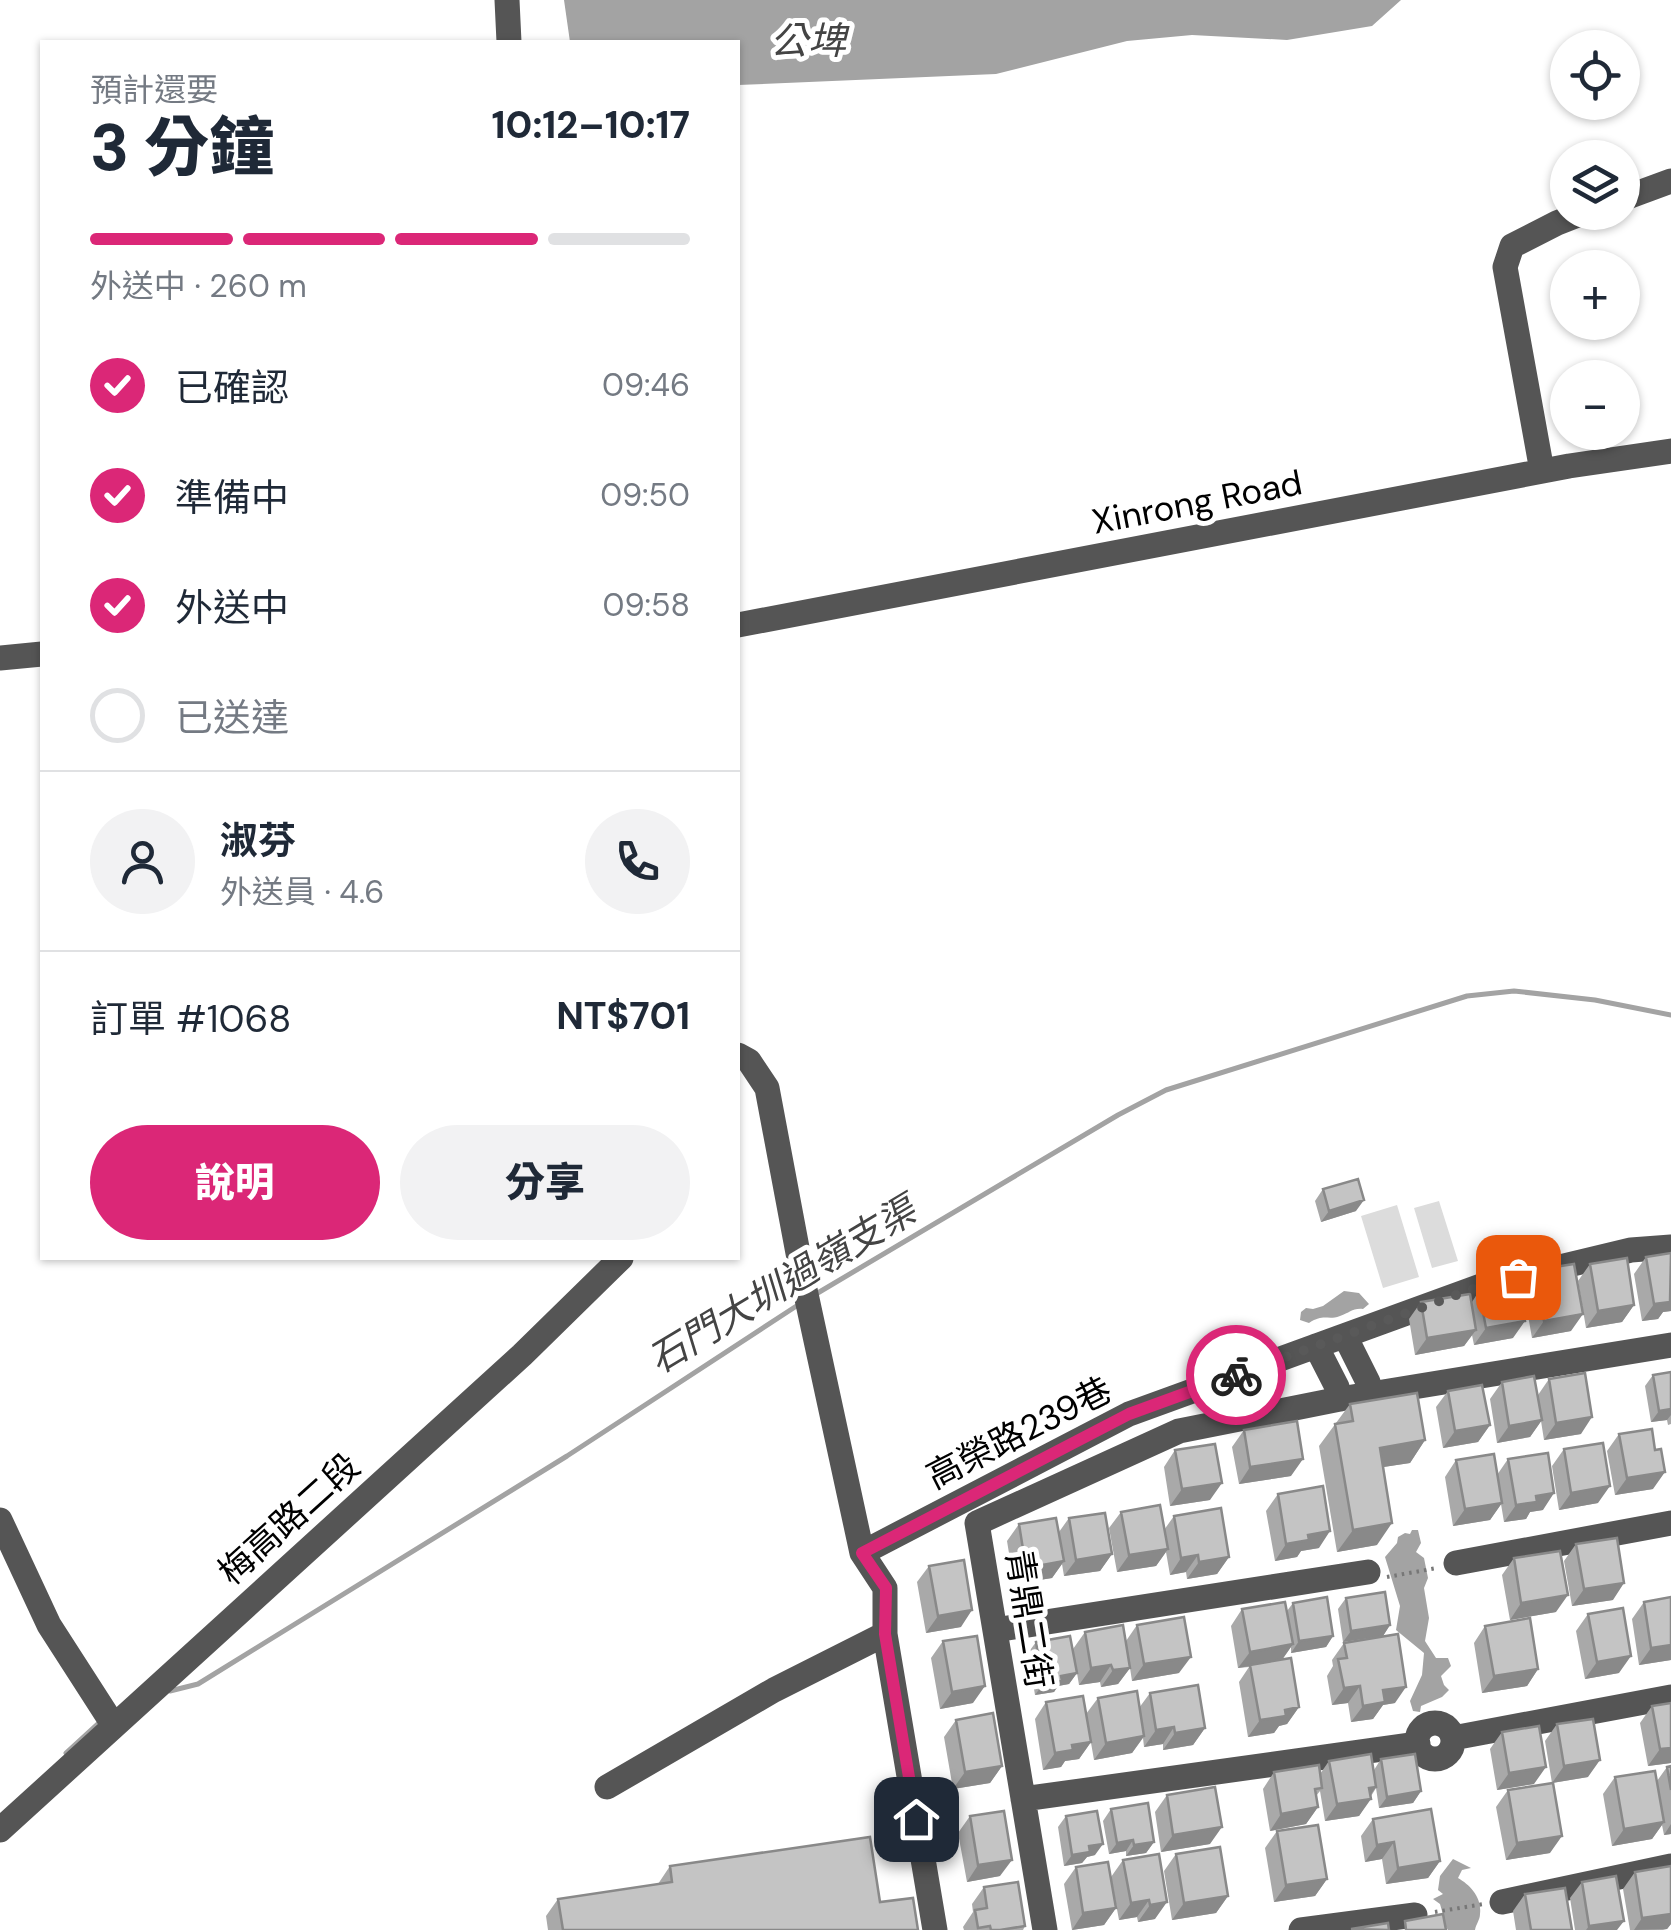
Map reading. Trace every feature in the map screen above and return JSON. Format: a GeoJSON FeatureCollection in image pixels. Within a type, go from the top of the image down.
{"type":"FeatureCollection","features":[{"type":"Feature","properties":{"kind":"street"},"geometry":{"type":"LineString","coordinates":[[507,0],[509,40]]}},
{"type":"Feature","properties":{"kind":"street"},"geometry":{"type":"LineString","coordinates":[[1640,193],[1671,182]]}},
{"type":"Feature","properties":{"kind":"street"},"geometry":{"type":"LineString","coordinates":[[1542,471],[1506,267],[1512,246],[1550,227]]}},
{"type":"Feature","properties":{"kind":"street","name":"Xinrong Road"},"geometry":{"type":"LineString","coordinates":[[740,625],[1542,471],[1671,451]]}},
{"type":"Feature","properties":{"kind":"street"},"geometry":{"type":"LineString","coordinates":[[0,658],[40,654]]}},
{"type":"Feature","properties":{"kind":"street"},"geometry":{"type":"LineString","coordinates":[[740,1056],[750,1060],[767,1088],[862,1553],[886,1588],[885,1634],[935,1930]]}},
{"type":"Feature","properties":{"kind":"street","name":"高榮路239巷"},"geometry":{"type":"LineString","coordinates":[[862,1553],[1129,1414],[1481,1286],[1632,1250],[1671,1247]]}},
{"type":"Feature","properties":{"kind":"street","name":"梅高路二段"},"geometry":{"type":"LineString","coordinates":[[0,1830],[110,1718],[146,1696],[522,1355],[619,1260]]}},
{"type":"Feature","properties":{"kind":"street"},"geometry":{"type":"LineString","coordinates":[[1344,1336],[1368,1382],[1370,1394]]}},
{"type":"Feature","properties":{"kind":"street"},"geometry":{"type":"LineString","coordinates":[[1316,1346],[1338,1387],[1340,1399],[1671,1345]]}},
{"type":"Feature","properties":{"kind":"street","name":"青鼎二街"},"geometry":{"type":"LineString","coordinates":[[1045,1930],[977,1523],[1179,1431],[1340,1399]]}},
{"type":"Feature","properties":{"kind":"street"},"geometry":{"type":"LineString","coordinates":[[0,1520],[49,1625],[110,1718]]}},
{"type":"Feature","properties":{"kind":"street"},"geometry":{"type":"LineString","coordinates":[[1445,1566],[1671,1523]]}},
{"type":"Feature","properties":{"kind":"street"},"geometry":{"type":"LineString","coordinates":[[995,1630],[1377,1575]]}},
{"type":"Feature","properties":{"kind":"street"},"geometry":{"type":"LineString","coordinates":[[606,1787],[774,1690],[885,1634]]}},
{"type":"Feature","properties":{"kind":"street"},"geometry":{"type":"LineString","coordinates":[[1023,1799],[1418,1744],[1423,1754],[1435,1759],[1446,1755],[1453,1738],[1671,1696]]}},
{"type":"Feature","properties":{"kind":"street"},"geometry":{"type":"LineString","coordinates":[[1493,1903],[1671,1866]]}},
{"type":"Feature","properties":{"kind":"street"},"geometry":{"type":"LineString","coordinates":[[1301,1930],[1426,1913]]}},
{"type":"Feature","properties":{"kind":"path"},"geometry":{"type":"LineString","coordinates":[[1377,1575],[1445,1566]]}},
{"type":"Feature","properties":{"kind":"path"},"geometry":{"type":"LineString","coordinates":[[1426,1913],[1493,1903]]}},
{"type":"Feature","properties":{"kind":"shaded area"},"geometry":{"type":"Polygon","coordinates":[[[1439,1201],[1458,1261],[1432,1268],[1414,1208],[1439,1201]]]}},
{"type":"Feature","properties":{"kind":"shaded area"},"geometry":{"type":"Polygon","coordinates":[[[1397,1205],[1419,1277],[1383,1288],[1361,1216],[1397,1205]]]}},
{"type":"Feature","properties":{"kind":"water","name":"公埤"},"geometry":{"type":"Polygon","coordinates":[[[564,0],[1401,0],[1372,26],[1287,40],[1192,35],[1127,41],[996,74],[740,85],[740,40],[570,40],[564,0]]]}},
{"type":"Feature","properties":{"kind":"water"},"geometry":{"type":"Polygon","coordinates":[[[1344,1291],[1359,1293],[1369,1304],[1336,1317],[1309,1323],[1300,1320],[1306,1308],[1323,1306],[1344,1291]]]}},
{"type":"Feature","properties":{"kind":"water"},"geometry":{"type":"Polygon","coordinates":[[[1418,1530],[1421,1543],[1416,1552],[1424,1558],[1428,1578],[1424,1588],[1429,1618],[1425,1641],[1436,1658],[1448,1658],[1451,1666],[1441,1676],[1449,1690],[1421,1706],[1420,1712],[1413,1711],[1410,1701],[1422,1675],[1424,1653],[1396,1630],[1400,1606],[1385,1557],[1398,1537],[1418,1530]]]}},
{"type":"Feature","properties":{"kind":"water"},"geometry":{"type":"Polygon","coordinates":[[[1453,1859],[1471,1868],[1462,1870],[1458,1878],[1471,1888],[1479,1902],[1475,1930],[1448,1930],[1442,1921],[1440,1904],[1433,1899],[1443,1894],[1438,1890],[1440,1876],[1453,1859]]]}},
{"type":"Feature","properties":{"kind":"building"},"geometry":{"type":"Polygon","coordinates":[[[1358,1179],[1364,1200],[1329,1211],[1323,1189],[1358,1179]]]}},
{"type":"Feature","properties":{"kind":"building"},"geometry":{"type":"Polygon","coordinates":[[[1671,1253],[1670,1302],[1654,1304],[1646,1257],[1671,1253]]]}},
{"type":"Feature","properties":{"kind":"building"},"geometry":{"type":"Polygon","coordinates":[[[1627,1258],[1634,1305],[1598,1311],[1590,1264],[1627,1258]]]}},
{"type":"Feature","properties":{"kind":"building"},"geometry":{"type":"Polygon","coordinates":[[[1574,1264],[1583,1314],[1544,1321],[1535,1270],[1574,1264]]]}},
{"type":"Feature","properties":{"kind":"building"},"geometry":{"type":"Polygon","coordinates":[[[1519,1285],[1525,1321],[1486,1328],[1479,1291],[1519,1285]]]}},
{"type":"Feature","properties":{"kind":"building"},"geometry":{"type":"Polygon","coordinates":[[[1470,1294],[1476,1330],[1427,1338],[1421,1302],[1470,1294]]]}},
{"type":"Feature","properties":{"kind":"building"},"geometry":{"type":"Polygon","coordinates":[[[1671,1372],[1671,1409],[1659,1411],[1653,1375],[1671,1372]]]}},
{"type":"Feature","properties":{"kind":"building"},"geometry":{"type":"Polygon","coordinates":[[[1585,1373],[1592,1417],[1556,1423],[1549,1379],[1585,1373]]]}},
{"type":"Feature","properties":{"kind":"building"},"geometry":{"type":"Polygon","coordinates":[[[1534,1376],[1542,1420],[1509,1426],[1502,1382],[1534,1376]]]}},
{"type":"Feature","properties":{"kind":"building"},"geometry":{"type":"Polygon","coordinates":[[[1482,1385],[1490,1425],[1455,1431],[1448,1391],[1482,1385]]]}},
{"type":"Feature","properties":{"kind":"building"},"geometry":{"type":"Polygon","coordinates":[[[1417,1393],[1425,1440],[1380,1448],[1392,1523],[1353,1530],[1335,1424],[1353,1421],[1350,1404],[1417,1393]]]}},
{"type":"Feature","properties":{"kind":"building"},"geometry":{"type":"Polygon","coordinates":[[[1297,1421],[1303,1459],[1250,1467],[1244,1430],[1297,1421]]]}},
{"type":"Feature","properties":{"kind":"building"},"geometry":{"type":"Polygon","coordinates":[[[1652,1429],[1655,1450],[1661,1449],[1665,1472],[1627,1478],[1619,1434],[1652,1429]]]}},
{"type":"Feature","properties":{"kind":"building"},"geometry":{"type":"Polygon","coordinates":[[[1603,1443],[1610,1486],[1571,1493],[1564,1449],[1603,1443]]]}},
{"type":"Feature","properties":{"kind":"building"},"geometry":{"type":"Polygon","coordinates":[[[1215,1444],[1222,1483],[1182,1489],[1175,1450],[1215,1444]]]}},
{"type":"Feature","properties":{"kind":"building"},"geometry":{"type":"Polygon","coordinates":[[[1548,1453],[1554,1493],[1536,1496],[1537,1502],[1516,1505],[1508,1459],[1548,1453]]]}},
{"type":"Feature","properties":{"kind":"building"},"geometry":{"type":"Polygon","coordinates":[[[1494,1454],[1502,1503],[1465,1509],[1456,1460],[1494,1454]]]}},
{"type":"Feature","properties":{"kind":"building"},"geometry":{"type":"Polygon","coordinates":[[[1323,1486],[1330,1531],[1286,1544],[1278,1494],[1323,1486]]]}},
{"type":"Feature","properties":{"kind":"building"},"geometry":{"type":"Polygon","coordinates":[[[1160,1505],[1168,1549],[1129,1555],[1121,1512],[1160,1505]]]}},
{"type":"Feature","properties":{"kind":"building"},"geometry":{"type":"Polygon","coordinates":[[[1221,1508],[1229,1557],[1199,1562],[1198,1555],[1181,1558],[1174,1516],[1221,1508]]]}},
{"type":"Feature","properties":{"kind":"building"},"geometry":{"type":"Polygon","coordinates":[[[1105,1513],[1112,1554],[1076,1560],[1069,1518],[1105,1513]]]}},
{"type":"Feature","properties":{"kind":"building"},"geometry":{"type":"Polygon","coordinates":[[[1056,1518],[1064,1561],[1026,1568],[1019,1524],[1056,1518]]]}},
{"type":"Feature","properties":{"kind":"building"},"geometry":{"type":"Polygon","coordinates":[[[1617,1538],[1624,1583],[1584,1589],[1576,1544],[1617,1538]]]}},
{"type":"Feature","properties":{"kind":"building"},"geometry":{"type":"Polygon","coordinates":[[[1560,1551],[1568,1595],[1521,1603],[1514,1558],[1560,1551]]]}},
{"type":"Feature","properties":{"kind":"building"},"geometry":{"type":"Polygon","coordinates":[[[964,1560],[972,1610],[938,1616],[929,1566],[964,1560]]]}},
{"type":"Feature","properties":{"kind":"building"},"geometry":{"type":"Polygon","coordinates":[[[1385,1592],[1390,1625],[1351,1631],[1346,1598],[1385,1592]]]}},
{"type":"Feature","properties":{"kind":"building"},"geometry":{"type":"Polygon","coordinates":[[[1327,1597],[1333,1636],[1299,1641],[1293,1603],[1327,1597]]]}},
{"type":"Feature","properties":{"kind":"building"},"geometry":{"type":"Polygon","coordinates":[[[1671,1597],[1671,1645],[1651,1648],[1644,1602],[1671,1597]]]}},
{"type":"Feature","properties":{"kind":"building"},"geometry":{"type":"Polygon","coordinates":[[[1285,1602],[1293,1644],[1250,1652],[1242,1609],[1285,1602]]]}},
{"type":"Feature","properties":{"kind":"building"},"geometry":{"type":"Polygon","coordinates":[[[1623,1608],[1631,1656],[1597,1662],[1588,1614],[1623,1608]]]}},
{"type":"Feature","properties":{"kind":"building"},"geometry":{"type":"Polygon","coordinates":[[[1184,1617],[1191,1657],[1144,1664],[1137,1625],[1184,1617]]]}},
{"type":"Feature","properties":{"kind":"building"},"geometry":{"type":"Polygon","coordinates":[[[1530,1618],[1538,1669],[1494,1676],[1485,1626],[1530,1618]]]}},
{"type":"Feature","properties":{"kind":"building"},"geometry":{"type":"Polygon","coordinates":[[[1123,1625],[1130,1668],[1091,1668],[1085,1632],[1123,1625]]]}},
{"type":"Feature","properties":{"kind":"building"},"geometry":{"type":"Polygon","coordinates":[[[1398,1634],[1406,1687],[1383,1690],[1385,1702],[1363,1706],[1360,1686],[1344,1688],[1338,1659],[1347,1658],[1344,1643],[1398,1634]]]}},
{"type":"Feature","properties":{"kind":"building"},"geometry":{"type":"Polygon","coordinates":[[[977,1636],[985,1686],[952,1692],[943,1641],[977,1636]]]}},
{"type":"Feature","properties":{"kind":"building"},"geometry":{"type":"Polygon","coordinates":[[[1070,1636],[1077,1673],[1043,1684],[1036,1642],[1070,1636]]]}},
{"type":"Feature","properties":{"kind":"building"},"geometry":{"type":"Polygon","coordinates":[[[1291,1658],[1299,1707],[1285,1710],[1286,1716],[1260,1720],[1250,1665],[1291,1658]]]}},
{"type":"Feature","properties":{"kind":"building"},"geometry":{"type":"Polygon","coordinates":[[[1198,1685],[1205,1728],[1175,1733],[1174,1727],[1156,1730],[1150,1693],[1198,1685]]]}},
{"type":"Feature","properties":{"kind":"building"},"geometry":{"type":"Polygon","coordinates":[[[1137,1691],[1144,1736],[1106,1743],[1098,1698],[1137,1691]]]}},
{"type":"Feature","properties":{"kind":"building"},"geometry":{"type":"Polygon","coordinates":[[[1083,1696],[1091,1742],[1055,1753],[1046,1702],[1083,1696]]]}},
{"type":"Feature","properties":{"kind":"building"},"geometry":{"type":"Polygon","coordinates":[[[1671,1703],[1671,1748],[1660,1749],[1652,1706],[1671,1703]]]}},
{"type":"Feature","properties":{"kind":"building"},"geometry":{"type":"Polygon","coordinates":[[[993,1713],[1002,1766],[965,1772],[956,1720],[993,1713]]]}},
{"type":"Feature","properties":{"kind":"building"},"geometry":{"type":"Polygon","coordinates":[[[1593,1719],[1600,1760],[1564,1766],[1557,1724],[1593,1719]]]}},
{"type":"Feature","properties":{"kind":"building"},"geometry":{"type":"Polygon","coordinates":[[[1539,1726],[1546,1767],[1509,1773],[1502,1732],[1539,1726]]]}},
{"type":"Feature","properties":{"kind":"building"},"geometry":{"type":"Polygon","coordinates":[[[1371,1754],[1376,1787],[1369,1788],[1371,1799],[1337,1804],[1329,1761],[1371,1754]]]}},
{"type":"Feature","properties":{"kind":"building"},"geometry":{"type":"Polygon","coordinates":[[[1415,1754],[1421,1791],[1387,1797],[1381,1759],[1415,1754]]]}},
{"type":"Feature","properties":{"kind":"building"},"geometry":{"type":"Polygon","coordinates":[[[1319,1765],[1322,1788],[1315,1789],[1318,1807],[1281,1814],[1274,1772],[1319,1765]]]}},
{"type":"Feature","properties":{"kind":"building"},"geometry":{"type":"Polygon","coordinates":[[[1655,1771],[1664,1822],[1624,1829],[1615,1777],[1655,1771]]]}},
{"type":"Feature","properties":{"kind":"building"},"geometry":{"type":"Polygon","coordinates":[[[1553,1783],[1562,1836],[1517,1843],[1508,1790],[1553,1783]]]}},
{"type":"Feature","properties":{"kind":"building"},"geometry":{"type":"Polygon","coordinates":[[[1215,1787],[1222,1827],[1173,1835],[1167,1795],[1215,1787]]]}},
{"type":"Feature","properties":{"kind":"building"},"geometry":{"type":"Polygon","coordinates":[[[1148,1803],[1154,1842],[1117,1843],[1111,1809],[1148,1803]]]}},
{"type":"Feature","properties":{"kind":"building"},"geometry":{"type":"Polygon","coordinates":[[[1431,1809],[1440,1861],[1398,1868],[1394,1842],[1377,1845],[1373,1819],[1431,1809]]]}},
{"type":"Feature","properties":{"kind":"building"},"geometry":{"type":"Polygon","coordinates":[[[1004,1811],[1012,1860],[978,1865],[970,1816],[1004,1811]]]}},
{"type":"Feature","properties":{"kind":"building"},"geometry":{"type":"Polygon","coordinates":[[[1097,1811],[1103,1844],[1089,1846],[1090,1852],[1072,1855],[1066,1816],[1097,1811]]]}},
{"type":"Feature","properties":{"kind":"building"},"geometry":{"type":"Polygon","coordinates":[[[1318,1825],[1327,1879],[1286,1885],[1277,1831],[1318,1825]]]}},
{"type":"Feature","properties":{"kind":"building"},"geometry":{"type":"Polygon","coordinates":[[[870,1837],[880,1902],[913,1898],[918,1930],[563,1930],[558,1899],[672,1882],[670,1866],[870,1837]]]}},
{"type":"Feature","properties":{"kind":"building"},"geometry":{"type":"Polygon","coordinates":[[[1220,1847],[1228,1896],[1184,1903],[1176,1854],[1220,1847]]]}},
{"type":"Feature","properties":{"kind":"building"},"geometry":{"type":"Polygon","coordinates":[[[1159,1854],[1167,1902],[1131,1903],[1123,1860],[1159,1854]]]}},
{"type":"Feature","properties":{"kind":"building"},"geometry":{"type":"Polygon","coordinates":[[[1108,1862],[1116,1908],[1083,1913],[1076,1867],[1108,1862]]]}},
{"type":"Feature","properties":{"kind":"building"},"geometry":{"type":"Polygon","coordinates":[[[1671,1866],[1671,1914],[1642,1918],[1635,1872],[1671,1866]]]}},
{"type":"Feature","properties":{"kind":"building"},"geometry":{"type":"Polygon","coordinates":[[[1616,1876],[1624,1921],[1589,1926],[1582,1882],[1616,1876]]]}},
{"type":"Feature","properties":{"kind":"building"},"geometry":{"type":"Polygon","coordinates":[[[1018,1882],[1025,1926],[978,1928],[975,1910],[987,1908],[984,1887],[1018,1882]]]}},
{"type":"Feature","properties":{"kind":"building"},"geometry":{"type":"Polygon","coordinates":[[[1565,1888],[1572,1930],[1531,1930],[1525,1894],[1565,1888]]]}},
{"type":"Feature","properties":{"kind":"building"},"geometry":{"type":"Polygon","coordinates":[[[1443,1914],[1446,1930],[1406,1930],[1405,1921],[1443,1914]]]}},
{"type":"Feature","properties":{"kind":"building"},"geometry":{"type":"Polygon","coordinates":[[[1388,1923],[1389,1930],[1351,1929],[1388,1923]]]}},
{"type":"Feature","properties":{"kind":"waterway","name":"石門大圳過嶺支渠"},"geometry":{"type":"LineString","coordinates":[[816,1294],[1166,1090],[1467,996],[1514,991],[1595,1000],[1671,1015]]}},
{"type":"Feature","properties":{"kind":"waterway","name":"石門大圳過嶺支渠"},"geometry":{"type":"LineString","coordinates":[[170,1691],[198,1684],[567,1456],[798,1305]]}},
{"type":"Feature","properties":{"kind":"waterway","name":"石門大圳過嶺支渠"},"geometry":{"type":"LineString","coordinates":[[66,1753],[102,1720]]}},
{"type":"Feature","properties":{"kind":"way so far"},"geometry":{"type":"LineString","coordinates":[[1236,1375],[1481,1286],[1518,1277]]}},
{"type":"Feature","properties":{"kind":"route"},"geometry":{"type":"LineString","coordinates":[[916,1819],[885,1634],[886,1588],[862,1553],[1129,1414],[1236,1375]]}}]}
